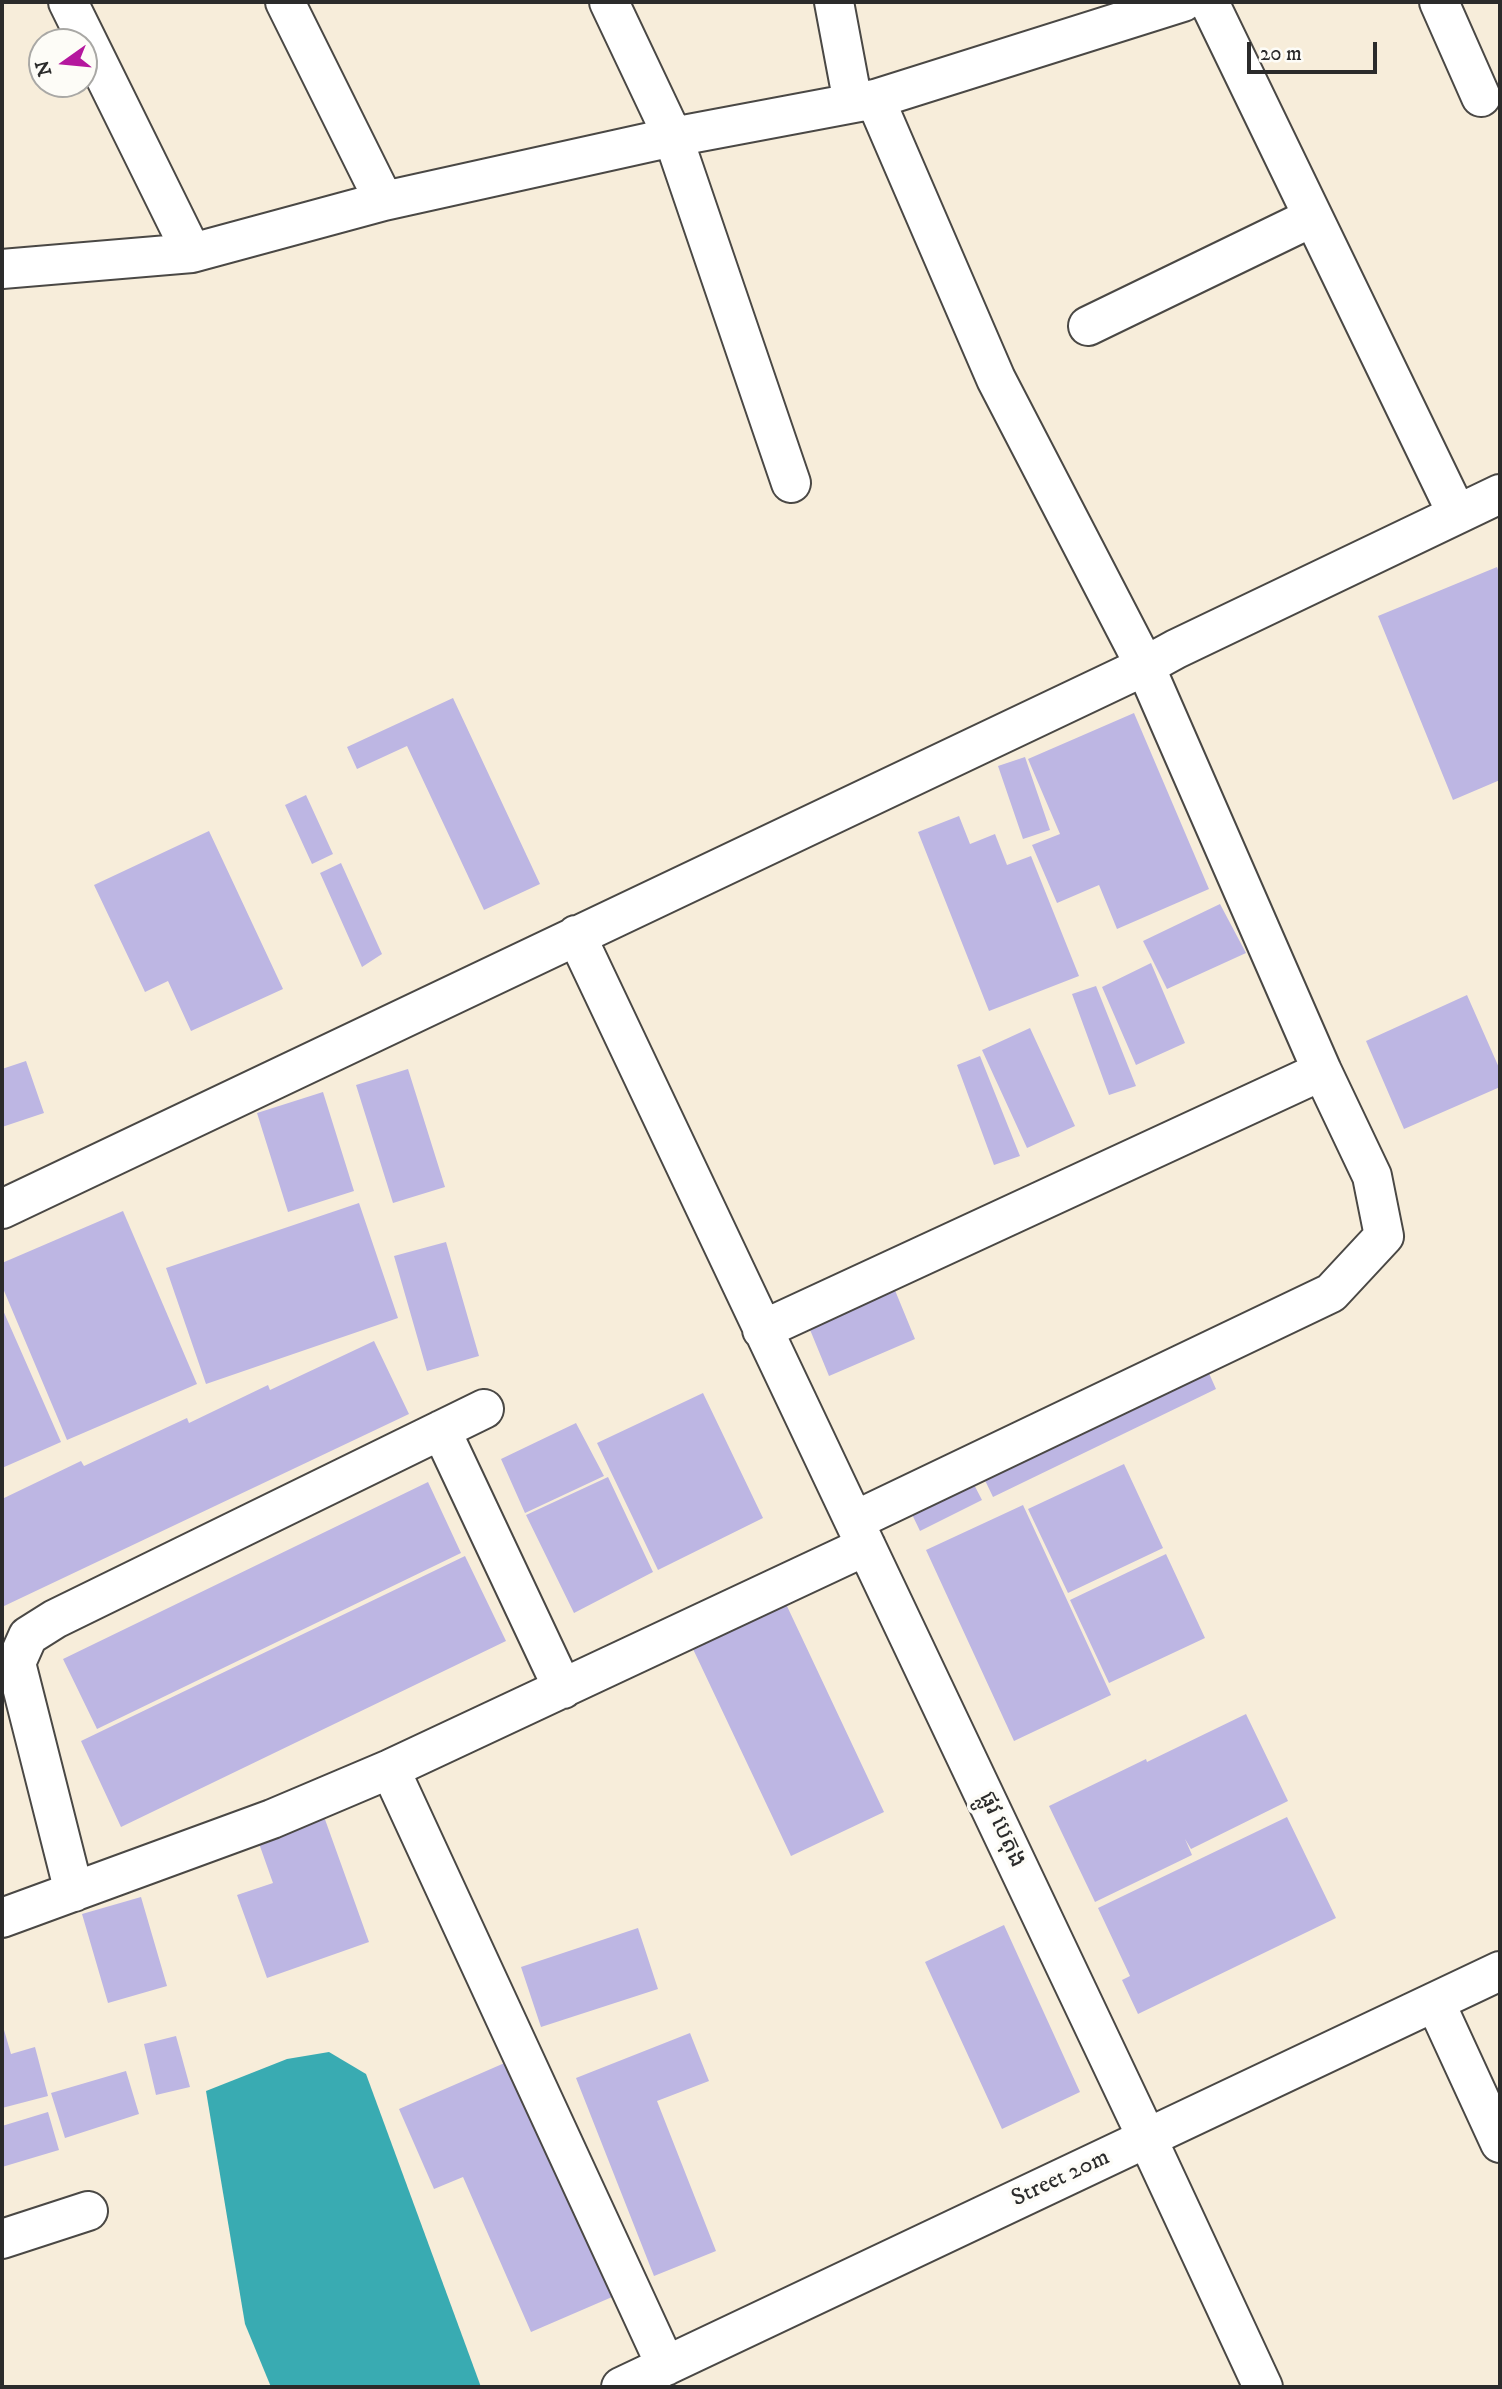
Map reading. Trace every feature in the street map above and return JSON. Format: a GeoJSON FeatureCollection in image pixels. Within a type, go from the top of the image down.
{"type":"FeatureCollection","features":[{"type":"Feature","properties":{"kind":"street"},"geometry":{"type":"LineString","coordinates":[[68,2],[192,253]]}},
{"type":"Feature","properties":{"kind":"street"},"geometry":{"type":"LineString","coordinates":[[285,2],[384,201]]}},
{"type":"Feature","properties":{"kind":"street"},"geometry":{"type":"LineString","coordinates":[[609,2],[673,137],[792,483]]}},
{"type":"Feature","properties":{"kind":"street"},"geometry":{"type":"LineString","coordinates":[[2,1918],[272,1819],[390,1769],[564,1689],[860,1533],[1331,1293],[1384,1236],[1372,1176],[1322,1071],[1145,666],[996,379],[864,101],[834,2]]}},
{"type":"Feature","properties":{"kind":"street"},"geometry":{"type":"LineString","coordinates":[[2,269],[192,253],[384,201],[673,137],[864,101],[1183,2]]}},
{"type":"Feature","properties":{"kind":"street"},"geometry":{"type":"LineString","coordinates":[[1209,2],[1457,514]]}},
{"type":"Feature","properties":{"kind":"street"},"geometry":{"type":"LineString","coordinates":[[1439,2],[1481,97]]}},
{"type":"Feature","properties":{"kind":"street"},"geometry":{"type":"LineString","coordinates":[[1088,326],[1313,217]]}},
{"type":"Feature","properties":{"kind":"street"},"geometry":{"type":"LineString","coordinates":[[2,1209],[1145,666],[1500,494]]}},
{"type":"Feature","properties":{"kind":"street","name":"ផ្លូវ បេតុង"},"geometry":{"type":"LineString","coordinates":[[576,935],[1263,2387]]}},
{"type":"Feature","properties":{"kind":"street"},"geometry":{"type":"LineString","coordinates":[[762,1330],[1322,1071]]}},
{"type":"Feature","properties":{"kind":"street"},"geometry":{"type":"LineString","coordinates":[[74,1892],[16,1663],[28,1636],[55,1619],[484,1409]]}},
{"type":"Feature","properties":{"kind":"street"},"geometry":{"type":"LineString","coordinates":[[441,1430],[564,1689]]}},
{"type":"Feature","properties":{"kind":"street"},"geometry":{"type":"LineString","coordinates":[[390,1769],[666,2366]]}},
{"type":"Feature","properties":{"kind":"street","name":"Street 20m"},"geometry":{"type":"LineString","coordinates":[[621,2387],[1500,1971]]}},
{"type":"Feature","properties":{"kind":"street"},"geometry":{"type":"LineString","coordinates":[[1435,2002],[1500,2143]]}},
{"type":"Feature","properties":{"kind":"street"},"geometry":{"type":"LineString","coordinates":[[2,2239],[88,2211]]}},
{"type":"Feature","properties":{"kind":"water"},"geometry":{"type":"Polygon","coordinates":[[[329,2052],[366,2074],[481,2387],[271,2387],[245,2324],[206,2091],[287,2059],[329,2052]]]}},
{"type":"Feature","properties":{"kind":"building"},"geometry":{"type":"Polygon","coordinates":[[[1497,567],[1500,575],[1500,780],[1453,800],[1378,616],[1497,567]]]}},
{"type":"Feature","properties":{"kind":"building"},"geometry":{"type":"Polygon","coordinates":[[[453,698],[540,884],[484,910],[407,746],[357,769],[347,747],[453,698]]]}},
{"type":"Feature","properties":{"kind":"building"},"geometry":{"type":"Polygon","coordinates":[[[1134,713],[1209,889],[1117,929],[1099,885],[1057,903],[1032,845],[1060,834],[1028,759],[1134,713]]]}},
{"type":"Feature","properties":{"kind":"building"},"geometry":{"type":"Polygon","coordinates":[[[1025,757],[1050,830],[1023,839],[998,766],[1025,757]]]}},
{"type":"Feature","properties":{"kind":"building"},"geometry":{"type":"Polygon","coordinates":[[[306,795],[333,854],[312,864],[285,805],[306,795]]]}},
{"type":"Feature","properties":{"kind":"building"},"geometry":{"type":"Polygon","coordinates":[[[959,816],[970,844],[995,834],[1007,865],[1031,856],[1079,976],[989,1011],[918,832],[959,816]]]}},
{"type":"Feature","properties":{"kind":"building"},"geometry":{"type":"Polygon","coordinates":[[[209,831],[283,989],[191,1031],[168,981],[145,992],[94,885],[209,831]]]}},
{"type":"Feature","properties":{"kind":"building"},"geometry":{"type":"Polygon","coordinates":[[[341,863],[382,954],[362,967],[320,873],[341,863]]]}},
{"type":"Feature","properties":{"kind":"building"},"geometry":{"type":"Polygon","coordinates":[[[1220,904],[1246,953],[1167,989],[1143,941],[1220,904]]]}},
{"type":"Feature","properties":{"kind":"building"},"geometry":{"type":"Polygon","coordinates":[[[1151,963],[1185,1043],[1136,1065],[1102,987],[1151,963]]]}},
{"type":"Feature","properties":{"kind":"building"},"geometry":{"type":"Polygon","coordinates":[[[1096,986],[1136,1086],[1109,1095],[1072,994],[1096,986]]]}},
{"type":"Feature","properties":{"kind":"building"},"geometry":{"type":"Polygon","coordinates":[[[1467,995],[1500,1070],[1500,1087],[1404,1129],[1366,1041],[1467,995]]]}},
{"type":"Feature","properties":{"kind":"building"},"geometry":{"type":"Polygon","coordinates":[[[1030,1028],[1075,1126],[1027,1148],[982,1050],[1030,1028]]]}},
{"type":"Feature","properties":{"kind":"building"},"geometry":{"type":"Polygon","coordinates":[[[980,1056],[1020,1156],[994,1165],[957,1065],[980,1056]]]}},
{"type":"Feature","properties":{"kind":"building"},"geometry":{"type":"Polygon","coordinates":[[[26,1061],[44,1113],[2,1127],[2,1069],[26,1061]]]}},
{"type":"Feature","properties":{"kind":"building"},"geometry":{"type":"Polygon","coordinates":[[[408,1069],[445,1187],[393,1203],[356,1085],[408,1069]]]}},
{"type":"Feature","properties":{"kind":"building"},"geometry":{"type":"Polygon","coordinates":[[[323,1092],[354,1191],[288,1212],[257,1113],[323,1092]]]}},
{"type":"Feature","properties":{"kind":"building"},"geometry":{"type":"Polygon","coordinates":[[[359,1203],[398,1318],[206,1384],[166,1268],[359,1203]]]}},
{"type":"Feature","properties":{"kind":"building"},"geometry":{"type":"Polygon","coordinates":[[[123,1211],[197,1384],[67,1440],[2,1286],[2,1263],[123,1211]]]}},
{"type":"Feature","properties":{"kind":"building"},"geometry":{"type":"Polygon","coordinates":[[[446,1242],[479,1356],[427,1371],[394,1256],[446,1242]]]}},
{"type":"Feature","properties":{"kind":"building"},"geometry":{"type":"Polygon","coordinates":[[[892,1283],[915,1339],[829,1376],[806,1320],[892,1283]]]}},
{"type":"Feature","properties":{"kind":"building"},"geometry":{"type":"Polygon","coordinates":[[[2,1308],[61,1442],[2,1468],[2,1308]]]}},
{"type":"Feature","properties":{"kind":"building"},"geometry":{"type":"Polygon","coordinates":[[[374,1341],[409,1414],[2,1607],[2,1499],[81,1461],[84,1466],[187,1418],[189,1423],[268,1385],[270,1390],[374,1341]]]}},
{"type":"Feature","properties":{"kind":"building"},"geometry":{"type":"Polygon","coordinates":[[[1204,1362],[1216,1389],[993,1497],[980,1470],[1204,1362]]]}},
{"type":"Feature","properties":{"kind":"building"},"geometry":{"type":"Polygon","coordinates":[[[703,1393],[763,1518],[658,1570],[597,1443],[703,1393]]]}},
{"type":"Feature","properties":{"kind":"building"},"geometry":{"type":"Polygon","coordinates":[[[576,1423],[604,1476],[525,1513],[501,1459],[576,1423]]]}},
{"type":"Feature","properties":{"kind":"building"},"geometry":{"type":"Polygon","coordinates":[[[1124,1464],[1163,1548],[1068,1593],[1028,1509],[1124,1464]]]}},
{"type":"Feature","properties":{"kind":"building"},"geometry":{"type":"Polygon","coordinates":[[[968,1473],[982,1500],[920,1531],[907,1504],[968,1473]]]}},
{"type":"Feature","properties":{"kind":"building"},"geometry":{"type":"Polygon","coordinates":[[[608,1477],[653,1572],[574,1613],[526,1515],[608,1477]]]}},
{"type":"Feature","properties":{"kind":"building"},"geometry":{"type":"Polygon","coordinates":[[[428,1482],[461,1553],[97,1729],[63,1659],[428,1482]]]}},
{"type":"Feature","properties":{"kind":"building"},"geometry":{"type":"Polygon","coordinates":[[[1023,1505],[1111,1695],[1014,1741],[926,1550],[1023,1505]]]}},
{"type":"Feature","properties":{"kind":"building"},"geometry":{"type":"Polygon","coordinates":[[[1166,1554],[1205,1638],[1109,1683],[1070,1600],[1166,1554]]]}},
{"type":"Feature","properties":{"kind":"building"},"geometry":{"type":"Polygon","coordinates":[[[465,1556],[506,1641],[121,1827],[81,1741],[465,1556]]]}},
{"type":"Feature","properties":{"kind":"building"},"geometry":{"type":"Polygon","coordinates":[[[786,1604],[884,1812],[791,1856],[693,1649],[786,1604]]]}},
{"type":"Feature","properties":{"kind":"building"},"geometry":{"type":"Polygon","coordinates":[[[1246,1714],[1288,1801],[1191,1849],[1185,1839],[1192,1855],[1095,1902],[1049,1806],[1246,1714]]]}},
{"type":"Feature","properties":{"kind":"building"},"geometry":{"type":"Polygon","coordinates":[[[322,1811],[369,1942],[267,1978],[237,1895],[273,1883],[256,1835],[322,1811]]]}},
{"type":"Feature","properties":{"kind":"building"},"geometry":{"type":"Polygon","coordinates":[[[1287,1817],[1336,1918],[1138,2014],[1122,1980],[1130,1976],[1098,1908],[1287,1817]]]}},
{"type":"Feature","properties":{"kind":"building"},"geometry":{"type":"Polygon","coordinates":[[[141,1897],[167,1986],[108,2003],[82,1914],[141,1897]]]}},
{"type":"Feature","properties":{"kind":"building"},"geometry":{"type":"Polygon","coordinates":[[[1004,1925],[1080,2092],[1002,2129],[925,1962],[1004,1925]]]}},
{"type":"Feature","properties":{"kind":"building"},"geometry":{"type":"Polygon","coordinates":[[[638,1928],[658,1989],[541,2027],[521,1967],[638,1928]]]}},
{"type":"Feature","properties":{"kind":"building"},"geometry":{"type":"Polygon","coordinates":[[[2,2023],[11,2054],[35,2047],[48,2096],[2,2108],[2,2023]]]}},
{"type":"Feature","properties":{"kind":"building"},"geometry":{"type":"Polygon","coordinates":[[[690,2033],[709,2081],[657,2101],[716,2251],[654,2276],[576,2078],[690,2033]]]}},
{"type":"Feature","properties":{"kind":"building"},"geometry":{"type":"Polygon","coordinates":[[[176,2036],[190,2087],[156,2095],[144,2044],[176,2036]]]}},
{"type":"Feature","properties":{"kind":"building"},"geometry":{"type":"Polygon","coordinates":[[[516,2058],[619,2294],[531,2332],[463,2177],[434,2189],[399,2109],[516,2058]]]}},
{"type":"Feature","properties":{"kind":"building"},"geometry":{"type":"Polygon","coordinates":[[[126,2071],[139,2114],[65,2138],[51,2093],[126,2071]]]}},
{"type":"Feature","properties":{"kind":"building"},"geometry":{"type":"Polygon","coordinates":[[[48,2112],[59,2150],[2,2167],[2,2126],[48,2112]]]}}]}
